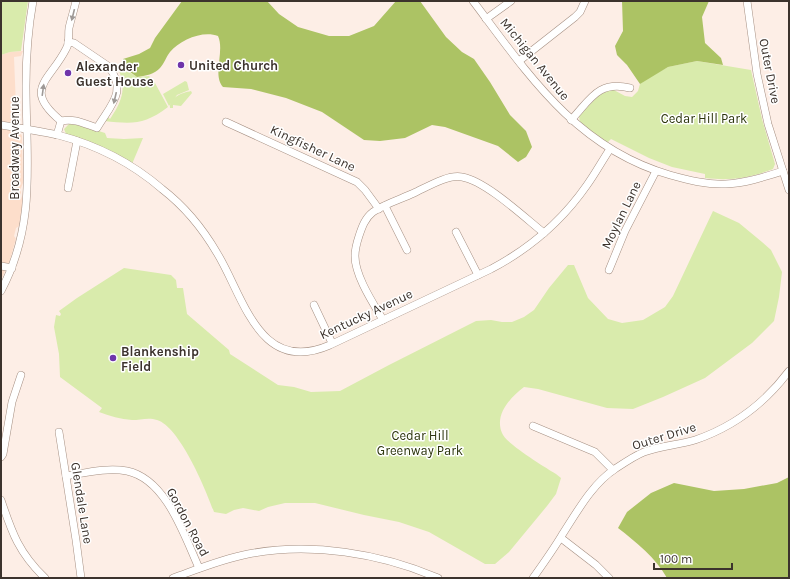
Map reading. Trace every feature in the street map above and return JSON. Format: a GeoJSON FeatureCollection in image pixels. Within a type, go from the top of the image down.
{"type":"FeatureCollection","features":[{"type":"Feature","properties":{"kind":"street","name":"Broadway Avenue"},"geometry":{"type":"LineString","coordinates":[[1,291],[18,253],[27,206],[27,47],[33,1]]}},
{"type":"Feature","properties":{"kind":"street"},"geometry":{"type":"LineString","coordinates":[[61,121],[45,104],[41,95],[45,79],[67,48],[69,29],[76,1]]}},
{"type":"Feature","properties":{"kind":"street","name":"Michigan Avenue"},"geometry":{"type":"LineString","coordinates":[[473,1],[543,91],[571,120],[610,148],[630,160],[656,171],[682,179],[708,183],[725,184],[748,182],[783,171]]}},
{"type":"Feature","properties":{"kind":"street"},"geometry":{"type":"LineString","coordinates":[[486,19],[511,1]]}},
{"type":"Feature","properties":{"kind":"street"},"geometry":{"type":"LineString","coordinates":[[519,61],[576,17],[585,1]]}},
{"type":"Feature","properties":{"kind":"street","name":"Outer Drive"},"geometry":{"type":"LineString","coordinates":[[747,1],[757,74],[768,124],[789,190]]}},
{"type":"Feature","properties":{"kind":"street"},"geometry":{"type":"LineString","coordinates":[[61,121],[73,119],[97,128],[116,100],[116,80],[108,66],[74,43],[68,42]]}},
{"type":"Feature","properties":{"kind":"street"},"geometry":{"type":"LineString","coordinates":[[571,120],[597,92],[605,87],[622,86],[630,88]]}},
{"type":"Feature","properties":{"kind":"street"},"geometry":{"type":"LineString","coordinates":[[56,135],[61,121]]}},
{"type":"Feature","properties":{"kind":"street","name":"Kingfisher Lane"},"geometry":{"type":"LineString","coordinates":[[226,122],[356,182],[382,208],[407,250]]}},
{"type":"Feature","properties":{"kind":"street","name":"Kentucky Avenue"},"geometry":{"type":"LineString","coordinates":[[1,125],[56,135],[96,148],[131,166],[162,188],[201,228],[218,253],[252,322],[266,338],[282,348],[298,351],[310,351],[322,348],[508,260],[544,234],[563,216],[584,190],[610,148]]}},
{"type":"Feature","properties":{"kind":"street"},"geometry":{"type":"LineString","coordinates":[[68,188],[77,141]]}},
{"type":"Feature","properties":{"kind":"street","name":"Moylan Lane"},"geometry":{"type":"LineString","coordinates":[[609,270],[625,231],[656,171]]}},
{"type":"Feature","properties":{"kind":"street"},"geometry":{"type":"LineString","coordinates":[[382,320],[359,275],[355,257],[360,232],[366,218],[372,213],[454,176],[470,179],[501,198],[544,234]]}},
{"type":"Feature","properties":{"kind":"street"},"geometry":{"type":"LineString","coordinates":[[456,232],[478,275]]}},
{"type":"Feature","properties":{"kind":"street"},"geometry":{"type":"LineString","coordinates":[[1,266],[12,268]]}},
{"type":"Feature","properties":{"kind":"street"},"geometry":{"type":"LineString","coordinates":[[314,305],[332,343]]}},
{"type":"Feature","properties":{"kind":"street","name":"Outer Drive"},"geometry":{"type":"LineString","coordinates":[[533,578],[588,496],[613,470],[646,452],[695,440],[728,425],[761,402],[789,371]]}},
{"type":"Feature","properties":{"kind":"street"},"geometry":{"type":"LineString","coordinates":[[1,457],[12,402],[22,375]]}},
{"type":"Feature","properties":{"kind":"street"},"geometry":{"type":"LineString","coordinates":[[533,426],[595,452],[613,470]]}},
{"type":"Feature","properties":{"kind":"street","name":"Glendale Lane"},"geometry":{"type":"LineString","coordinates":[[59,432],[81,578]]}},
{"type":"Feature","properties":{"kind":"street","name":"Gordon Road"},"geometry":{"type":"LineString","coordinates":[[66,476],[116,470],[127,471],[143,477],[160,492],[168,503],[199,568]]}},
{"type":"Feature","properties":{"kind":"street"},"geometry":{"type":"LineString","coordinates":[[1,500],[18,545],[26,557],[45,578]]}},
{"type":"Feature","properties":{"kind":"street"},"geometry":{"type":"LineString","coordinates":[[561,538],[596,565],[609,578]]}},
{"type":"Feature","properties":{"kind":"street"},"geometry":{"type":"LineString","coordinates":[[173,578],[213,563],[249,554],[282,550],[316,550],[368,556],[397,563],[420,574],[438,578]]}},
{"type":"Feature","properties":{"kind":"shaded area"},"geometry":{"type":"Polygon","coordinates":[[[23,51],[21,56],[14,57],[17,132],[22,136],[23,183],[21,188],[21,196],[23,201],[19,226],[16,228],[14,236],[16,239],[10,260],[1,280],[1,55],[10,52],[23,51]]]}},
{"type":"Feature","properties":{"kind":"green space"},"geometry":{"type":"Polygon","coordinates":[[[1,1],[28,1],[21,51],[1,55],[1,1]]]}},
{"type":"Feature","properties":{"kind":"green space"},"geometry":{"type":"Polygon","coordinates":[[[182,1],[267,1],[279,14],[298,27],[329,36],[349,36],[374,26],[396,1],[420,1],[446,37],[462,52],[474,59],[510,115],[526,131],[532,147],[526,157],[518,162],[498,146],[445,127],[432,125],[405,138],[380,141],[364,140],[322,112],[286,98],[251,89],[223,87],[220,82],[218,70],[220,42],[218,36],[212,34],[199,35],[186,40],[170,52],[163,65],[158,70],[150,74],[137,77],[126,69],[123,59],[139,54],[150,48],[155,38],[182,1]]]}},
{"type":"Feature","properties":{"kind":"green space"},"geometry":{"type":"Polygon","coordinates":[[[622,1],[709,1],[702,17],[705,43],[721,58],[723,65],[697,61],[668,67],[640,84],[627,65],[617,55],[615,46],[623,31],[622,1]]]}},
{"type":"Feature","properties":{"kind":"green space","name":"Cedar Hill Park"},"geometry":{"type":"Polygon","coordinates":[[[697,61],[751,70],[762,119],[775,164],[773,169],[756,175],[740,178],[705,178],[705,174],[672,167],[649,158],[611,139],[607,143],[580,123],[579,116],[599,95],[612,89],[625,96],[632,97],[638,91],[640,84],[647,78],[668,67],[697,61]]]}},
{"type":"Feature","properties":{"kind":"green space"},"geometry":{"type":"Polygon","coordinates":[[[119,71],[129,72],[137,77],[149,76],[155,83],[168,107],[152,117],[138,122],[123,123],[104,121],[107,116],[110,119],[122,96],[123,84],[119,71]]]}},
{"type":"Feature","properties":{"kind":"green space"},"geometry":{"type":"Polygon","coordinates":[[[185,81],[187,82],[189,90],[177,95],[169,106],[163,94],[185,81]]]}},
{"type":"Feature","properties":{"kind":"green space"},"geometry":{"type":"Polygon","coordinates":[[[191,91],[192,93],[181,106],[173,105],[173,108],[170,108],[170,104],[174,98],[180,94],[191,91]]]}},
{"type":"Feature","properties":{"kind":"green space"},"geometry":{"type":"Polygon","coordinates":[[[69,124],[80,125],[105,133],[107,138],[143,138],[132,164],[66,134],[64,129],[69,124]]]}},
{"type":"Feature","properties":{"kind":"green space","name":"Cedar Hill Greenway Park"},"geometry":{"type":"Polygon","coordinates":[[[713,211],[739,223],[771,250],[782,272],[774,321],[752,343],[705,378],[633,409],[607,408],[538,389],[524,387],[519,391],[509,401],[502,413],[500,426],[502,433],[505,438],[518,449],[561,478],[556,494],[547,506],[509,552],[495,564],[485,564],[429,532],[399,522],[315,503],[285,503],[259,511],[243,508],[226,514],[214,512],[199,475],[191,460],[183,446],[166,425],[154,419],[128,420],[99,412],[102,408],[60,377],[59,354],[54,327],[56,315],[60,316],[61,314],[59,311],[124,268],[171,275],[176,280],[177,288],[183,288],[187,314],[229,350],[230,354],[278,385],[294,387],[311,392],[340,391],[476,321],[491,320],[512,322],[524,317],[534,310],[549,288],[568,265],[574,265],[588,298],[608,319],[622,323],[643,320],[665,307],[673,296],[713,211]]]}},
{"type":"Feature","properties":{"kind":"green space"},"geometry":{"type":"Polygon","coordinates":[[[789,477],[789,578],[667,578],[651,557],[618,528],[627,512],[651,493],[674,483],[714,491],[744,489],[777,483],[789,477]]]}},
{"type":"Feature","properties":{"kind":"place","name":"United Church"},"geometry":{"type":"Point","coordinates":[181,65]}},
{"type":"Feature","properties":{"kind":"place","name":"Alexander Guest House"},"geometry":{"type":"Point","coordinates":[68,73]}},
{"type":"Feature","properties":{"kind":"place","name":"Blankenship Field"},"geometry":{"type":"Point","coordinates":[113,358]}}]}
